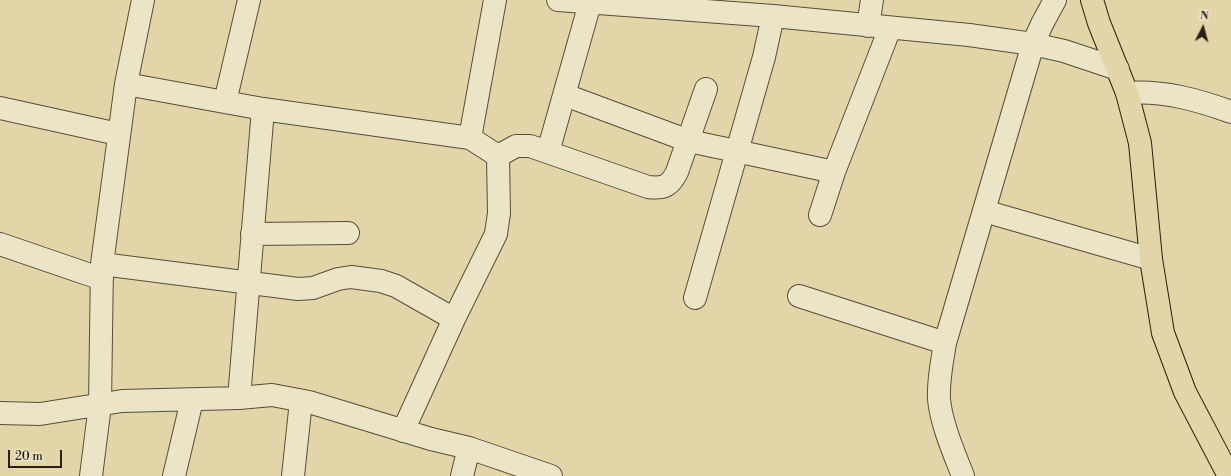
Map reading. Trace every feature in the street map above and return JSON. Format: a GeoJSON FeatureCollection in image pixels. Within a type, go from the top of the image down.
{"type":"FeatureCollection","features":[{"type":"Feature","properties":{"kind":"main road"},"geometry":{"type":"LineString","coordinates":[[1092,0],[1099,23],[1127,93],[1140,143],[1151,259],[1163,333],[1185,392],[1229,476]]}},
{"type":"Feature","properties":{"kind":"street"},"geometry":{"type":"LineString","coordinates":[[91,476],[100,405],[102,272],[118,134],[126,84],[143,0]]}},
{"type":"Feature","properties":{"kind":"street"},"geometry":{"type":"LineString","coordinates":[[225,102],[250,0]]}},
{"type":"Feature","properties":{"kind":"street"},"geometry":{"type":"LineString","coordinates":[[470,138],[495,0]]}},
{"type":"Feature","properties":{"kind":"street"},"geometry":{"type":"LineString","coordinates":[[558,0],[590,3],[710,5],[773,16],[969,36],[1033,44],[1064,51],[1118,69]]}},
{"type":"Feature","properties":{"kind":"street"},"geometry":{"type":"LineString","coordinates":[[868,26],[872,0]]}},
{"type":"Feature","properties":{"kind":"street"},"geometry":{"type":"LineString","coordinates":[[963,476],[945,423],[939,400],[939,377],[945,343],[1033,44],[1055,0]]}},
{"type":"Feature","properties":{"kind":"street"},"geometry":{"type":"LineString","coordinates":[[548,152],[590,3]]}},
{"type":"Feature","properties":{"kind":"street"},"geometry":{"type":"LineString","coordinates":[[695,298],[764,57],[773,16]]}},
{"type":"Feature","properties":{"kind":"street"},"geometry":{"type":"LineString","coordinates":[[820,215],[834,172],[890,28]]}},
{"type":"Feature","properties":{"kind":"street"},"geometry":{"type":"LineString","coordinates":[[126,84],[263,108],[470,138],[498,156]]}},
{"type":"Feature","properties":{"kind":"street"},"geometry":{"type":"LineString","coordinates":[[498,156],[516,146],[530,146],[648,186],[658,188],[666,186],[672,182],[678,172],[706,89]]}},
{"type":"Feature","properties":{"kind":"street"},"geometry":{"type":"LineString","coordinates":[[1127,93],[1145,92],[1164,94],[1189,99],[1231,112]]}},
{"type":"Feature","properties":{"kind":"street"},"geometry":{"type":"LineString","coordinates":[[565,95],[689,141],[834,172]]}},
{"type":"Feature","properties":{"kind":"street"},"geometry":{"type":"LineString","coordinates":[[0,108],[118,134]]}},
{"type":"Feature","properties":{"kind":"street"},"geometry":{"type":"LineString","coordinates":[[239,398],[263,108]]}},
{"type":"Feature","properties":{"kind":"street"},"geometry":{"type":"LineString","coordinates":[[403,431],[454,319],[496,234],[499,213],[498,156]]}},
{"type":"Feature","properties":{"kind":"street"},"geometry":{"type":"LineString","coordinates":[[984,211],[1151,259]]}},
{"type":"Feature","properties":{"kind":"street"},"geometry":{"type":"LineString","coordinates":[[252,234],[348,233]]}},
{"type":"Feature","properties":{"kind":"street"},"geometry":{"type":"LineString","coordinates":[[0,244],[102,272],[248,283],[298,290],[313,288],[338,279],[351,277],[381,281],[396,286],[454,319]]}},
{"type":"Feature","properties":{"kind":"street"},"geometry":{"type":"LineString","coordinates":[[799,296],[945,343]]}},
{"type":"Feature","properties":{"kind":"street"},"geometry":{"type":"LineString","coordinates":[[0,413],[40,414],[122,401],[192,400],[272,395],[301,401],[403,431],[469,448],[551,476]]}},
{"type":"Feature","properties":{"kind":"street"},"geometry":{"type":"LineString","coordinates":[[174,476],[192,400]]}},
{"type":"Feature","properties":{"kind":"street"},"geometry":{"type":"LineString","coordinates":[[293,476],[301,401]]}},
{"type":"Feature","properties":{"kind":"street"},"geometry":{"type":"LineString","coordinates":[[462,476],[469,448]]}}]}
